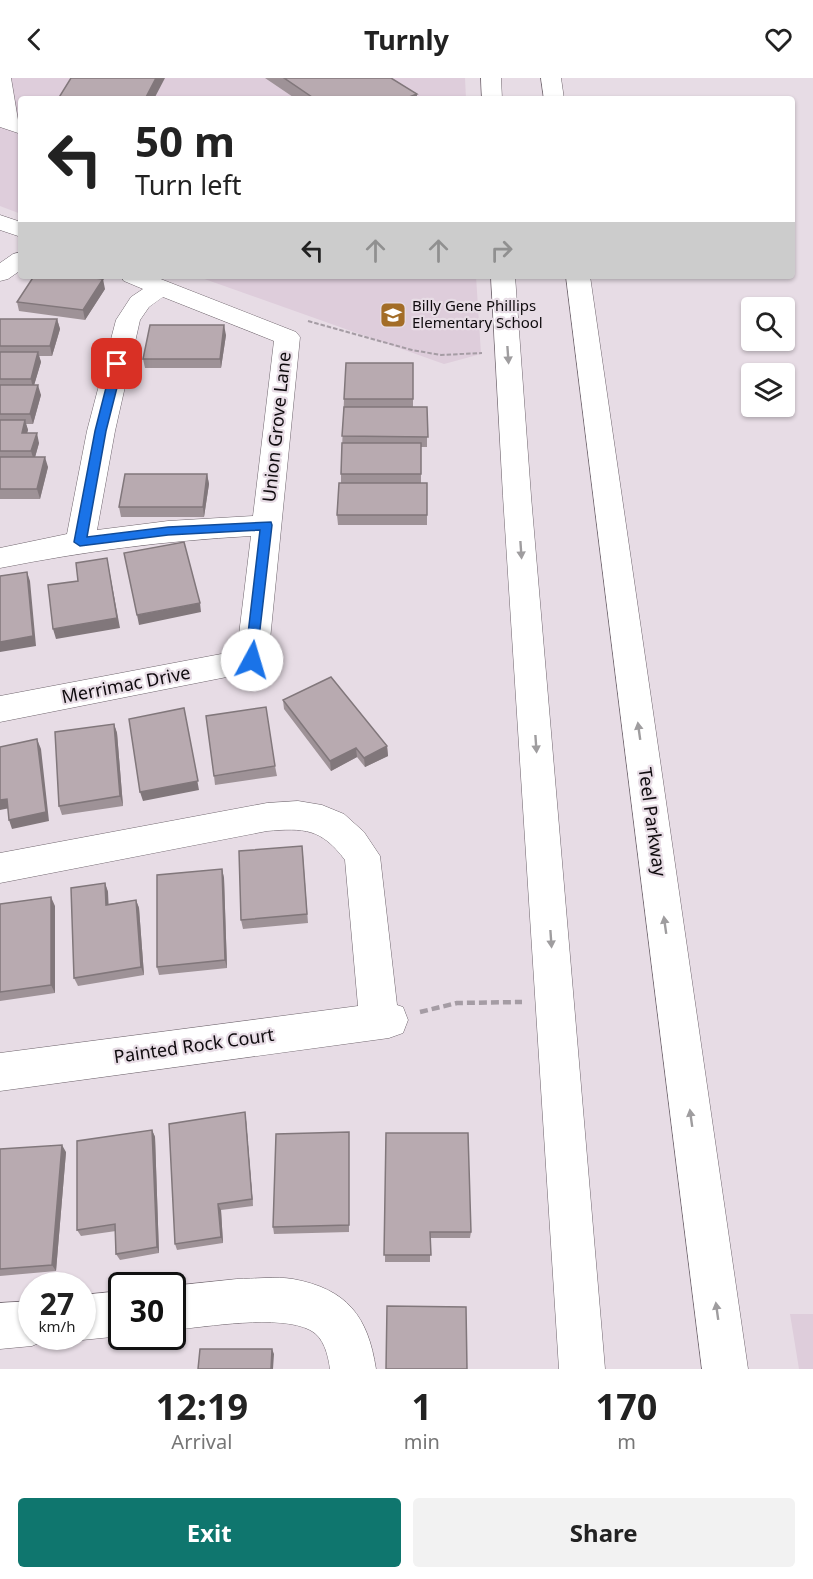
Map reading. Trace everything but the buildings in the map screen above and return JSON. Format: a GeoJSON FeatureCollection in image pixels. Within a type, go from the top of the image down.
{"type":"FeatureCollection","features":[{"type":"Feature","properties":{"kind":"main road"},"geometry":{"type":"LineString","coordinates":[[1,78],[8,123],[18,127]]}},
{"type":"Feature","properties":{"kind":"main road"},"geometry":{"type":"LineString","coordinates":[[491,78],[492,96]]}},
{"type":"Feature","properties":{"kind":"main road"},"geometry":{"type":"LineString","coordinates":[[551,78],[554,96]]}},
{"type":"Feature","properties":{"kind":"main road"},"geometry":{"type":"LineString","coordinates":[[0,222],[18,229]]}},
{"type":"Feature","properties":{"kind":"main road"},"geometry":{"type":"LineString","coordinates":[[0,274],[18,261]]}},
{"type":"Feature","properties":{"kind":"main road"},"geometry":{"type":"LineString","coordinates":[[139,279],[160,288],[296,328]]}},
{"type":"Feature","properties":{"kind":"main road"},"geometry":{"type":"LineString","coordinates":[[503,279],[517,496],[582,1369]]}},
{"type":"Feature","properties":{"kind":"main road","name":"Teel Parkway"},"geometry":{"type":"LineString","coordinates":[[578,279],[725,1369]]}},
{"type":"Feature","properties":{"kind":"main road"},"geometry":{"type":"LineString","coordinates":[[80,542],[101,431],[128,320],[140,302],[160,288]]}},
{"type":"Feature","properties":{"kind":"main road","name":"Union Grove Lane"},"geometry":{"type":"LineString","coordinates":[[252,660],[266,525],[296,328]]}},
{"type":"Feature","properties":{"kind":"main road"},"geometry":{"type":"LineString","coordinates":[[0,558],[80,542],[168,531],[266,525]]}},
{"type":"Feature","properties":{"kind":"main road","name":"Merrimac Drive"},"geometry":{"type":"LineString","coordinates":[[0,709],[252,660]]}},
{"type":"Feature","properties":{"kind":"main road"},"geometry":{"type":"LineString","coordinates":[[0,868],[267,817],[294,814],[312,816],[332,824],[348,835],[362,856],[384,1021]]}},
{"type":"Feature","properties":{"kind":"main road","name":"Painted Rock Court"},"geometry":{"type":"LineString","coordinates":[[0,1072],[384,1021]]}},
{"type":"Feature","properties":{"kind":"main road"},"geometry":{"type":"LineString","coordinates":[[186,1306],[237,1301],[292,1301],[327,1313],[349,1342],[353,1369]]}},
{"type":"Feature","properties":{"kind":"main road"},"geometry":{"type":"LineString","coordinates":[[0,1326],[18,1324]]}},
{"type":"Feature","properties":{"kind":"path"},"geometry":{"type":"LineString","coordinates":[[296,328],[441,355],[483,353]]}},
{"type":"Feature","properties":{"kind":"path"},"geometry":{"type":"LineString","coordinates":[[384,1021],[457,1003],[523,1002]]}},
{"type":"Feature","properties":{"kind":"shaded area"},"geometry":{"type":"Polygon","coordinates":[[[0,78],[465,78],[466,96],[18,96],[18,213],[0,206],[0,78]]]}},
{"type":"Feature","properties":{"kind":"shaded area","name":"Billy Gene Phillips Elementary School"},"geometry":{"type":"Polygon","coordinates":[[[204,279],[476,279],[481,354],[444,364],[204,279]]]}},
{"type":"Feature","properties":{"kind":"shaded area"},"geometry":{"type":"Polygon","coordinates":[[[790,1314],[813,1314],[813,1369],[799,1369],[790,1314]]]}},
{"type":"Feature","properties":{"kind":"place","name":"Billy Gene Phillips Elementary School"},"geometry":{"type":"Point","coordinates":[393,315]}},
{"type":"Feature","properties":{"kind":"route"},"geometry":{"type":"LineString","coordinates":[[117,364],[101,431],[80,542],[168,531],[266,525],[252,660]]}}]}
